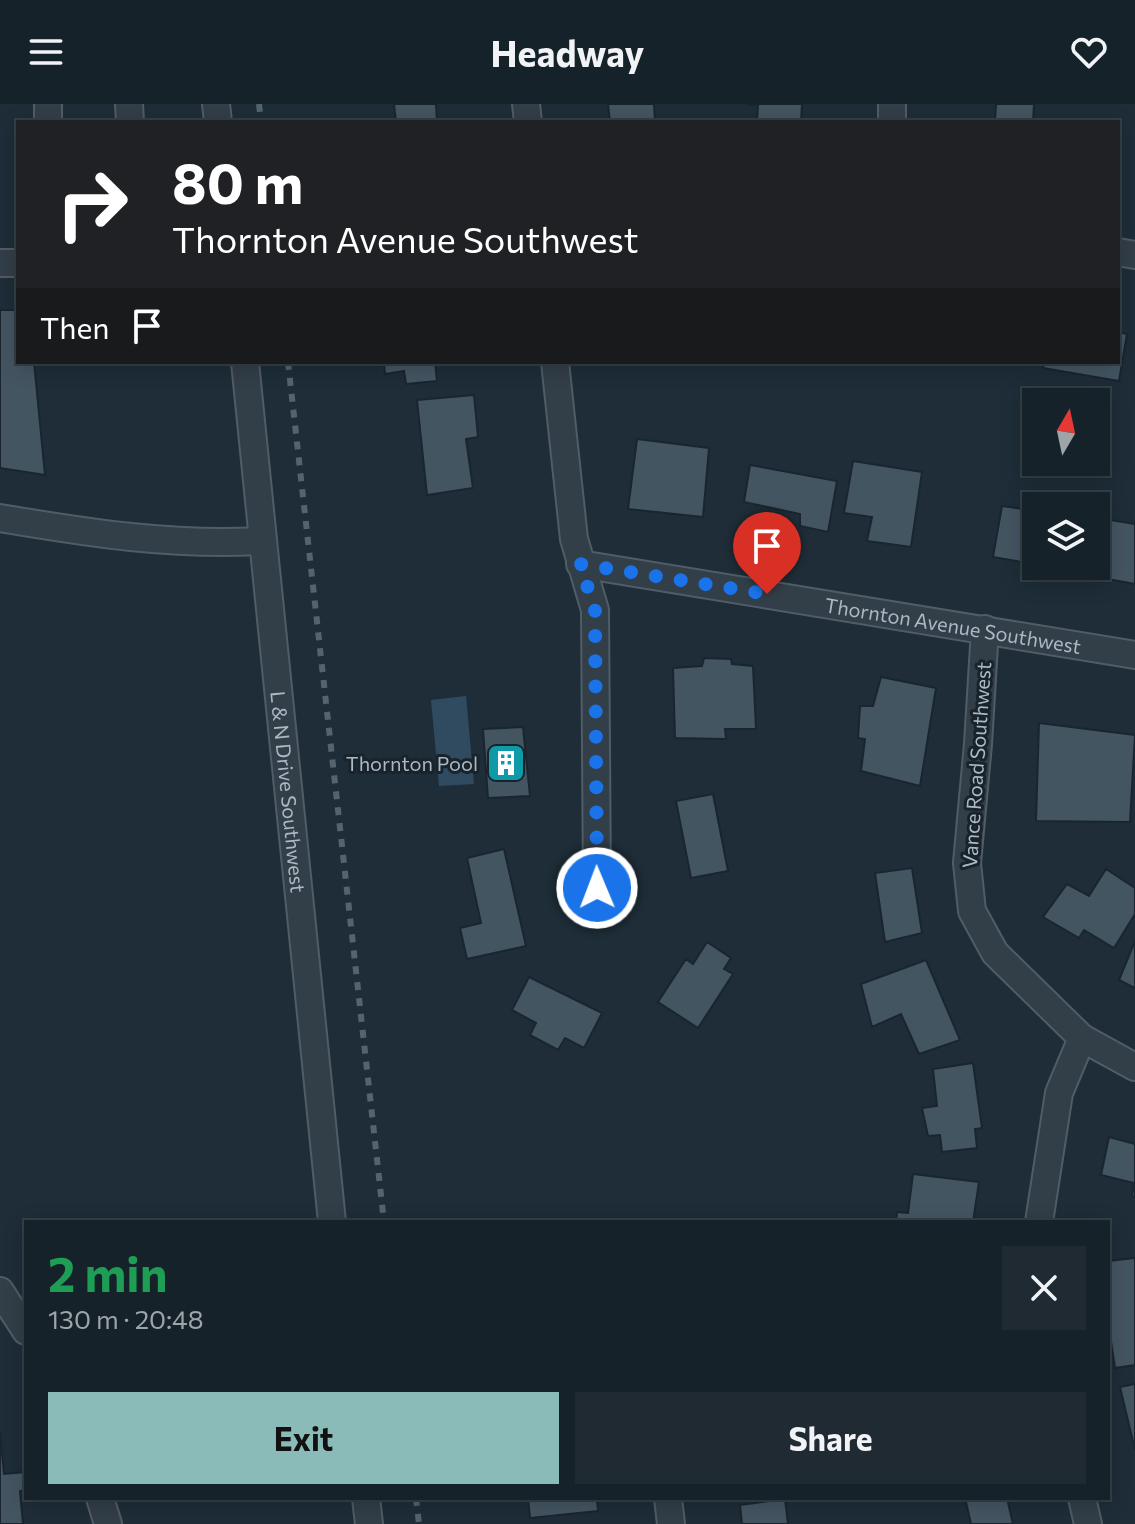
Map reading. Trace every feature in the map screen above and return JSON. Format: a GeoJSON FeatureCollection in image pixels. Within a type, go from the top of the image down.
{"type":"FeatureCollection","features":[{"type":"Feature","properties":{"kind":"street","name":"L & N Drive Southwest"},"geometry":{"type":"LineString","coordinates":[[245,364],[332,1220]]}},
{"type":"Feature","properties":{"kind":"street"},"geometry":{"type":"LineString","coordinates":[[555,364],[574,539],[595,610],[597,888]]}},
{"type":"Feature","properties":{"kind":"street"},"geometry":{"type":"LineString","coordinates":[[0,518],[129,539],[214,544],[263,541]]}},
{"type":"Feature","properties":{"kind":"street","name":"Thornton Avenue Southwest"},"geometry":{"type":"LineString","coordinates":[[580,564],[1135,655]]}},
{"type":"Feature","properties":{"kind":"street","name":"Vance Road Southwest"},"geometry":{"type":"LineString","coordinates":[[985,629],[967,863],[972,911],[995,953],[1082,1038],[1135,1067]]}},
{"type":"Feature","properties":{"kind":"street"},"geometry":{"type":"LineString","coordinates":[[1039,1220],[1059,1093],[1082,1038]]}},
{"type":"Feature","properties":{"kind":"street"},"geometry":{"type":"LineString","coordinates":[[0,1291],[24,1328]]}},
{"type":"Feature","properties":{"kind":"street"},"geometry":{"type":"LineString","coordinates":[[101,1500],[108,1524]]}},
{"type":"Feature","properties":{"kind":"street"},"geometry":{"type":"LineString","coordinates":[[366,1500],[369,1524]]}},
{"type":"Feature","properties":{"kind":"street"},"geometry":{"type":"LineString","coordinates":[[668,1500],[671,1524]]}},
{"type":"Feature","properties":{"kind":"street"},"geometry":{"type":"LineString","coordinates":[[1082,1500],[1088,1524]]}},
{"type":"Feature","properties":{"kind":"water"},"geometry":{"type":"Polygon","coordinates":[[[466,696],[474,784],[439,786],[431,700],[466,696]]]}},
{"type":"Feature","properties":{"kind":"building"},"geometry":{"type":"Polygon","coordinates":[[[394,104],[436,104],[437,120],[396,120],[394,104]]]}},
{"type":"Feature","properties":{"kind":"building"},"geometry":{"type":"Polygon","coordinates":[[[608,104],[654,104],[655,120],[610,120],[608,104]]]}},
{"type":"Feature","properties":{"kind":"building"},"geometry":{"type":"Polygon","coordinates":[[[746,104],[802,104],[801,120],[757,120],[758,105],[746,104]]]}},
{"type":"Feature","properties":{"kind":"building"},"geometry":{"type":"Polygon","coordinates":[[[996,104],[1034,104],[1033,120],[995,120],[996,104]]]}},
{"type":"Feature","properties":{"kind":"building"},"geometry":{"type":"Polygon","coordinates":[[[0,310],[16,310],[16,364],[34,364],[45,475],[0,468],[0,310]]]}},
{"type":"Feature","properties":{"kind":"building"},"geometry":{"type":"Polygon","coordinates":[[[1120,332],[1127,334],[1119,381],[1043,368],[1044,364],[1120,364],[1120,332]]]}},
{"type":"Feature","properties":{"kind":"building"},"geometry":{"type":"Polygon","coordinates":[[[384,364],[435,364],[437,381],[406,384],[404,371],[385,374],[384,364]]]}},
{"type":"Feature","properties":{"kind":"building"},"geometry":{"type":"Polygon","coordinates":[[[474,395],[478,437],[466,439],[473,488],[427,495],[417,400],[474,395]]]}},
{"type":"Feature","properties":{"kind":"building"},"geometry":{"type":"Polygon","coordinates":[[[637,439],[709,448],[703,517],[628,509],[637,439]]]}},
{"type":"Feature","properties":{"kind":"building"},"geometry":{"type":"Polygon","coordinates":[[[853,461],[922,472],[911,547],[867,541],[872,517],[844,513],[853,461]]]}},
{"type":"Feature","properties":{"kind":"building"},"geometry":{"type":"Polygon","coordinates":[[[750,465],[837,481],[828,532],[800,526],[800,514],[744,502],[750,465]]]}},
{"type":"Feature","properties":{"kind":"building"},"geometry":{"type":"Polygon","coordinates":[[[1002,506],[1022,509],[1022,562],[993,557],[1002,506]]]}},
{"type":"Feature","properties":{"kind":"building"},"geometry":{"type":"Polygon","coordinates":[[[1110,520],[1135,524],[1135,584],[1110,579],[1110,520]]]}},
{"type":"Feature","properties":{"kind":"building"},"geometry":{"type":"Polygon","coordinates":[[[704,658],[731,659],[732,664],[753,666],[756,729],[725,729],[726,739],[675,738],[673,668],[702,666],[704,658]]]}},
{"type":"Feature","properties":{"kind":"building"},"geometry":{"type":"Polygon","coordinates":[[[881,677],[936,688],[920,786],[861,771],[865,739],[858,738],[860,706],[873,706],[881,677]]]}},
{"type":"Feature","properties":{"kind":"building"},"geometry":{"type":"Polygon","coordinates":[[[1039,723],[1135,735],[1130,822],[1036,821],[1039,723]]]}},
{"type":"Feature","properties":{"kind":"building","name":"Thornton Pool"},"geometry":{"type":"Polygon","coordinates":[[[523,727],[530,796],[488,798],[483,729],[523,727]]]}},
{"type":"Feature","properties":{"kind":"building"},"geometry":{"type":"Polygon","coordinates":[[[713,794],[728,871],[691,878],[676,801],[713,794]]]}},
{"type":"Feature","properties":{"kind":"building"},"geometry":{"type":"Polygon","coordinates":[[[504,849],[526,946],[467,959],[460,928],[481,923],[467,858],[504,849]]]}},
{"type":"Feature","properties":{"kind":"building"},"geometry":{"type":"Polygon","coordinates":[[[912,868],[922,933],[885,942],[875,873],[912,868]]]}},
{"type":"Feature","properties":{"kind":"building"},"geometry":{"type":"Polygon","coordinates":[[[1106,869],[1135,888],[1135,914],[1114,948],[1084,930],[1079,938],[1043,917],[1067,884],[1089,896],[1106,869]]]}},
{"type":"Feature","properties":{"kind":"building"},"geometry":{"type":"Polygon","coordinates":[[[1135,941],[1135,988],[1119,980],[1135,941]]]}},
{"type":"Feature","properties":{"kind":"building"},"geometry":{"type":"Polygon","coordinates":[[[707,942],[731,958],[724,969],[733,974],[698,1028],[658,1002],[686,959],[693,964],[707,942]]]}},
{"type":"Feature","properties":{"kind":"building"},"geometry":{"type":"Polygon","coordinates":[[[926,960],[960,1040],[919,1054],[901,1014],[872,1027],[861,984],[926,960]]]}},
{"type":"Feature","properties":{"kind":"building"},"geometry":{"type":"Polygon","coordinates":[[[529,977],[602,1013],[584,1048],[565,1038],[558,1050],[530,1035],[536,1023],[512,1010],[529,977]]]}},
{"type":"Feature","properties":{"kind":"building"},"geometry":{"type":"Polygon","coordinates":[[[973,1063],[982,1128],[975,1129],[977,1148],[942,1152],[940,1135],[928,1136],[922,1108],[937,1106],[933,1069],[973,1063]]]}},
{"type":"Feature","properties":{"kind":"building"},"geometry":{"type":"Polygon","coordinates":[[[1109,1137],[1135,1144],[1135,1197],[1132,1196],[1134,1183],[1101,1175],[1109,1137]]]}},
{"type":"Feature","properties":{"kind":"building"},"geometry":{"type":"Polygon","coordinates":[[[913,1174],[979,1182],[973,1220],[896,1220],[897,1212],[908,1213],[913,1174]]]}},
{"type":"Feature","properties":{"kind":"building"},"geometry":{"type":"Polygon","coordinates":[[[1135,1258],[1135,1365],[1115,1368],[1110,1335],[1110,1261],[1135,1258]]]}},
{"type":"Feature","properties":{"kind":"building"},"geometry":{"type":"Polygon","coordinates":[[[1135,1384],[1135,1450],[1120,1387],[1135,1384]]]}},
{"type":"Feature","properties":{"kind":"building"},"geometry":{"type":"Polygon","coordinates":[[[0,1432],[4,1474],[24,1472],[24,1490],[20,1491],[23,1524],[0,1524],[0,1432]]]}},
{"type":"Feature","properties":{"kind":"building"},"geometry":{"type":"Polygon","coordinates":[[[528,1500],[597,1500],[598,1511],[530,1518],[528,1500]]]}},
{"type":"Feature","properties":{"kind":"building"},"geometry":{"type":"Polygon","coordinates":[[[785,1500],[788,1524],[742,1524],[740,1505],[785,1500]]]}},
{"type":"Feature","properties":{"kind":"building"},"geometry":{"type":"Polygon","coordinates":[[[965,1500],[1007,1500],[1013,1524],[971,1524],[965,1500]]]}},
{"type":"Feature","properties":{"kind":"railway"},"geometry":{"type":"LineString","coordinates":[[259,104],[261,120]]}},
{"type":"Feature","properties":{"kind":"railway"},"geometry":{"type":"LineString","coordinates":[[288,364],[384,1220]]}},
{"type":"Feature","properties":{"kind":"railway"},"geometry":{"type":"LineString","coordinates":[[416,1500],[419,1524]]}},
{"type":"Feature","properties":{"kind":"place","name":"Thornton Pool"},"geometry":{"type":"Point","coordinates":[506,763]}},
{"type":"Feature","properties":{"kind":"route"},"geometry":{"type":"LineString","coordinates":[[597,888],[595,610],[580,564],[767,594]]}}]}
